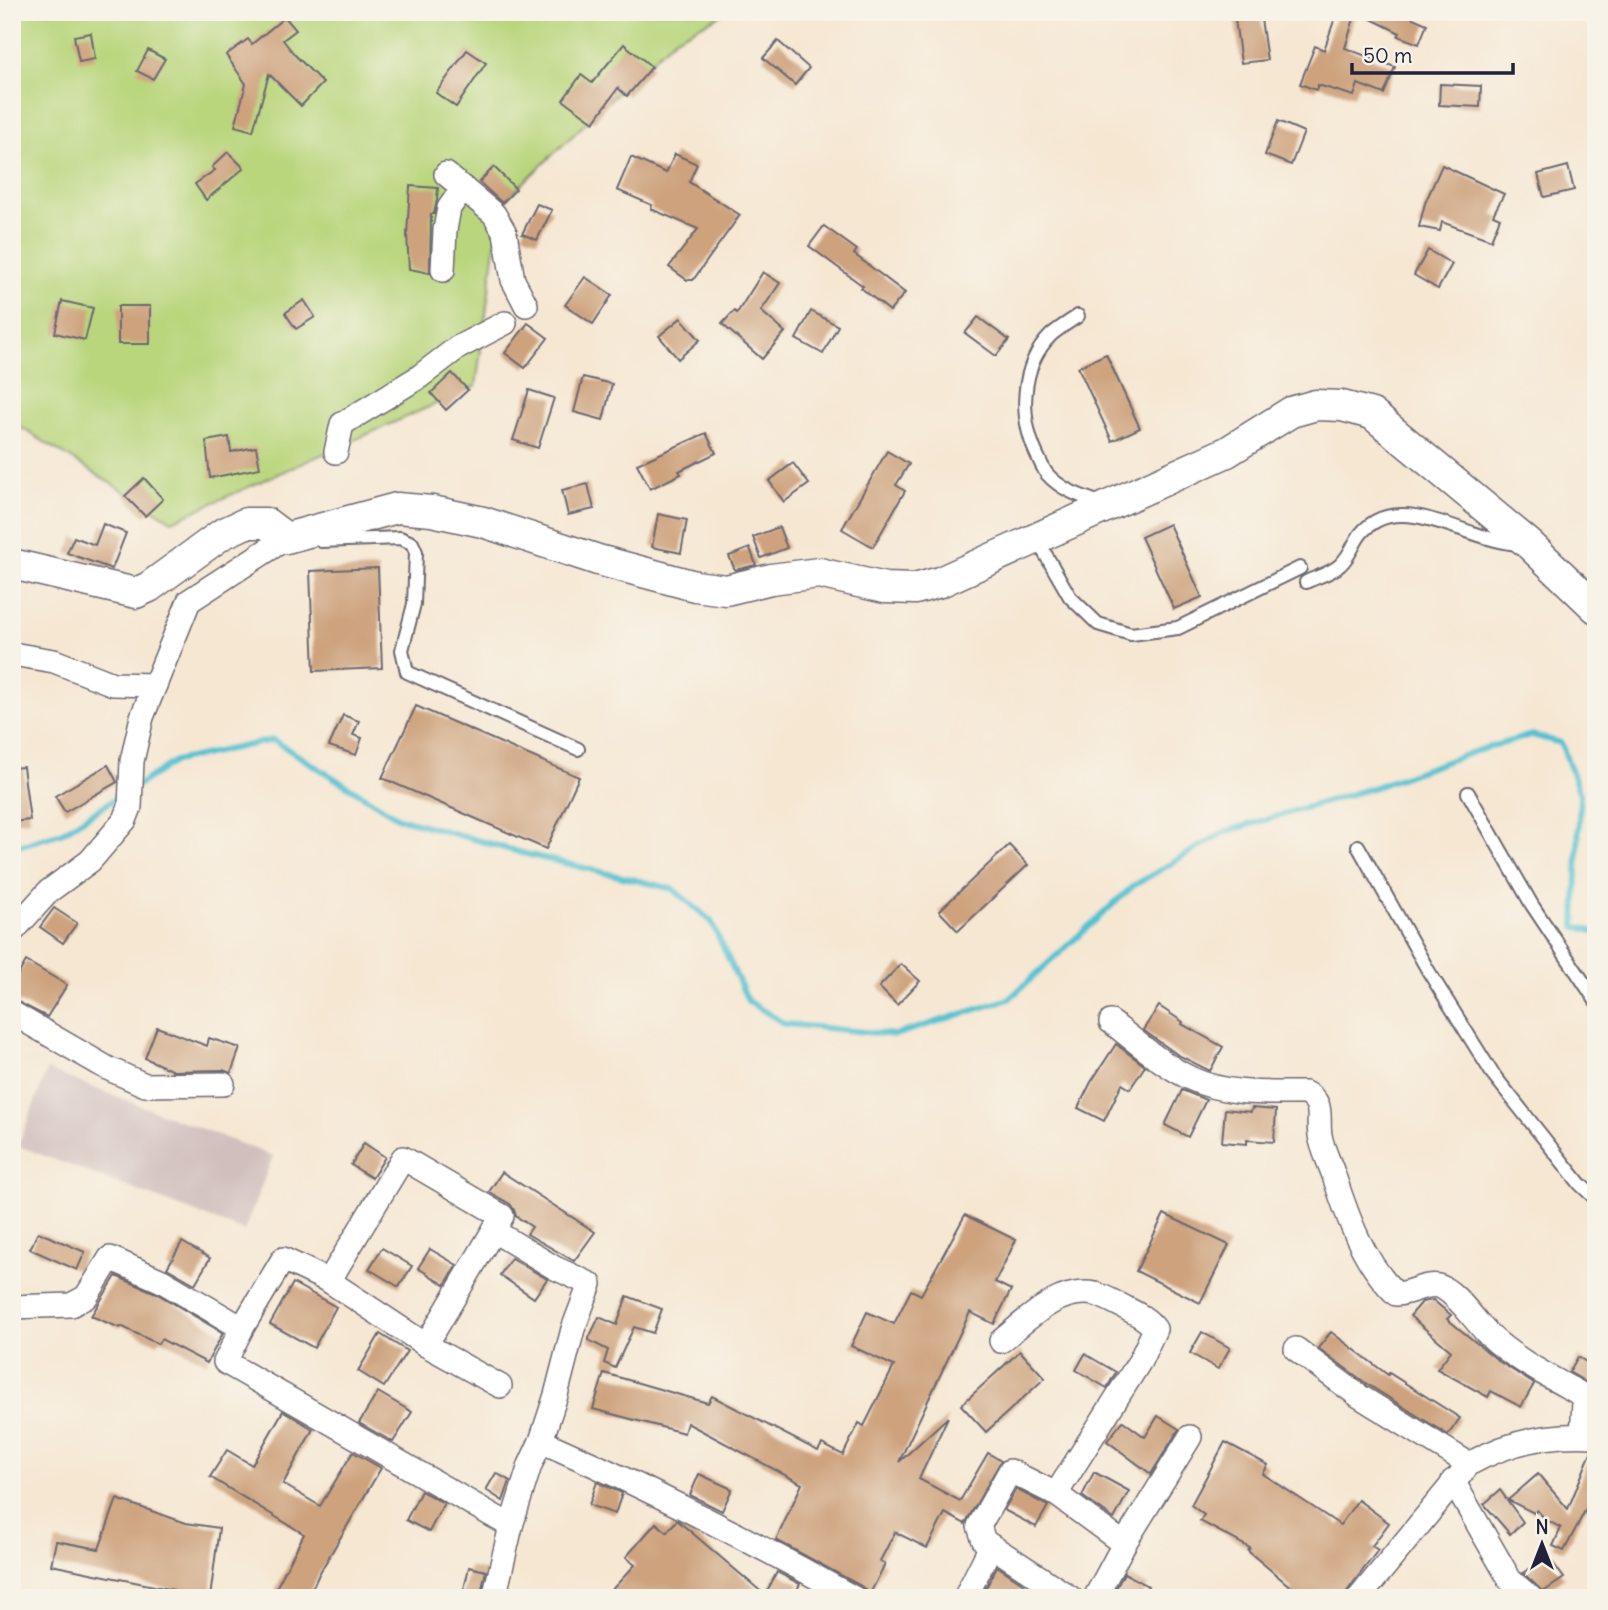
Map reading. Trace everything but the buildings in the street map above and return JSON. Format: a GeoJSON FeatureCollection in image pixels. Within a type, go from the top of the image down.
{"type":"FeatureCollection","features":[{"type":"Feature","properties":{"kind":"street"},"geometry":{"type":"LineString","coordinates":[[443,270],[445,230],[454,181],[494,214],[505,233],[513,280],[526,305]]}},
{"type":"Feature","properties":{"kind":"street"},"geometry":{"type":"LineString","coordinates":[[337,452],[342,424],[419,377],[457,348],[506,323]]}},
{"type":"Feature","properties":{"kind":"street"},"geometry":{"type":"LineString","coordinates":[[12,932],[49,891],[90,861],[125,820],[130,807],[132,761],[142,717],[189,601],[286,538],[397,508],[432,511],[483,522],[598,560],[695,586],[726,590],[800,573],[819,573],[885,588],[915,589],[940,582],[1227,452],[1291,412],[1316,405],[1342,406],[1372,414],[1529,544],[1596,608]]}},
{"type":"Feature","properties":{"kind":"street"},"geometry":{"type":"LineString","coordinates":[[12,564],[136,593],[149,587],[222,534],[246,523],[267,523],[286,538]]}},
{"type":"Feature","properties":{"kind":"street"},"geometry":{"type":"LineString","coordinates":[[12,654],[54,661],[113,684],[155,685]]}},
{"type":"Feature","properties":{"kind":"street"},"geometry":{"type":"LineString","coordinates":[[12,1013],[107,1068],[145,1085],[223,1084]]}},
{"type":"Feature","properties":{"kind":"street"},"geometry":{"type":"LineString","coordinates":[[1111,1022],[1166,1064],[1194,1080],[1221,1088],[1259,1093],[1306,1093],[1312,1097],[1319,1104],[1320,1136],[1350,1225],[1390,1289],[1395,1294],[1404,1294],[1433,1285],[1441,1286],[1504,1348],[1579,1393],[1584,1402],[1589,1436],[1522,1441],[1491,1452],[1461,1472],[1359,1598]]}},
{"type":"Feature","properties":{"kind":"street"},"geometry":{"type":"LineString","coordinates":[[329,1281],[403,1158],[502,1216],[426,1345]]}},
{"type":"Feature","properties":{"kind":"street"},"geometry":{"type":"LineString","coordinates":[[494,1231],[555,1268],[590,1284],[573,1329],[541,1441],[530,1465],[511,1527],[494,1598]]}},
{"type":"Feature","properties":{"kind":"street"},"geometry":{"type":"LineString","coordinates":[[12,1307],[71,1305],[86,1297],[110,1258],[162,1281],[242,1328]]}},
{"type":"Feature","properties":{"kind":"street"},"geometry":{"type":"LineString","coordinates":[[500,1386],[426,1345],[329,1281],[283,1259],[225,1362],[511,1527]]}},
{"type":"Feature","properties":{"kind":"street"},"geometry":{"type":"LineString","coordinates":[[1001,1341],[1041,1309],[1065,1296],[1083,1293],[1098,1294],[1147,1319],[1155,1329],[1140,1360],[1056,1494]]}},
{"type":"Feature","properties":{"kind":"street"},"geometry":{"type":"LineString","coordinates":[[1296,1349],[1461,1472],[1510,1580],[1531,1598]]}},
{"type":"Feature","properties":{"kind":"street"},"geometry":{"type":"LineString","coordinates":[[1095,1598],[1124,1544],[1190,1437]]}},
{"type":"Feature","properties":{"kind":"street"},"geometry":{"type":"LineString","coordinates":[[541,1441],[633,1482],[780,1556],[854,1598]]}},
{"type":"Feature","properties":{"kind":"street"},"geometry":{"type":"LineString","coordinates":[[1072,1598],[984,1542],[979,1526],[1010,1471],[1056,1494],[1124,1544]]}},
{"type":"Feature","properties":{"kind":"street"},"geometry":{"type":"LineString","coordinates":[[965,1598],[991,1546]]}},
{"type":"Feature","properties":{"kind":"lane"},"geometry":{"type":"LineString","coordinates":[[1077,316],[1051,335],[1038,354],[1028,379],[1024,408],[1030,439],[1046,473],[1071,493],[1107,505]]}},
{"type":"Feature","properties":{"kind":"lane"},"geometry":{"type":"LineString","coordinates":[[1306,582],[1339,566],[1360,531],[1379,519],[1398,515],[1432,519],[1504,544],[1529,544]]}},
{"type":"Feature","properties":{"kind":"lane"},"geometry":{"type":"LineString","coordinates":[[286,538],[300,542],[400,538],[412,543],[416,552],[414,604],[402,650],[407,672],[578,749]]}},
{"type":"Feature","properties":{"kind":"lane"},"geometry":{"type":"LineString","coordinates":[[1036,538],[1070,597],[1098,624],[1131,634],[1178,628],[1300,568]]}},
{"type":"Feature","properties":{"kind":"lane"},"geometry":{"type":"LineString","coordinates":[[1468,793],[1532,905],[1596,1001]]}},
{"type":"Feature","properties":{"kind":"lane"},"geometry":{"type":"LineString","coordinates":[[1358,846],[1429,972],[1492,1073],[1580,1184],[1596,1199]]}},
{"type":"Feature","properties":{"kind":"shaded area"},"geometry":{"type":"Polygon","coordinates":[[[47,1070],[273,1156],[244,1231],[18,1146],[47,1070]]]}},
{"type":"Feature","properties":{"kind":"green space"},"geometry":{"type":"Polygon","coordinates":[[[12,12],[727,12],[675,38],[501,204],[476,386],[172,521],[12,422],[12,12]]]}},
{"type":"Feature","properties":{"kind":"waterway"},"geometry":{"type":"LineString","coordinates":[[138,785],[175,761],[273,740],[399,818],[526,854],[673,889],[711,921],[748,1001],[785,1024],[895,1035],[1009,999],[1133,886],[1224,832],[1372,788],[1476,751],[1532,735],[1561,743],[1580,794],[1575,926],[1596,932]]}},
{"type":"Feature","properties":{"kind":"waterway"},"geometry":{"type":"LineString","coordinates":[[12,848],[61,833],[126,792]]}}]}
